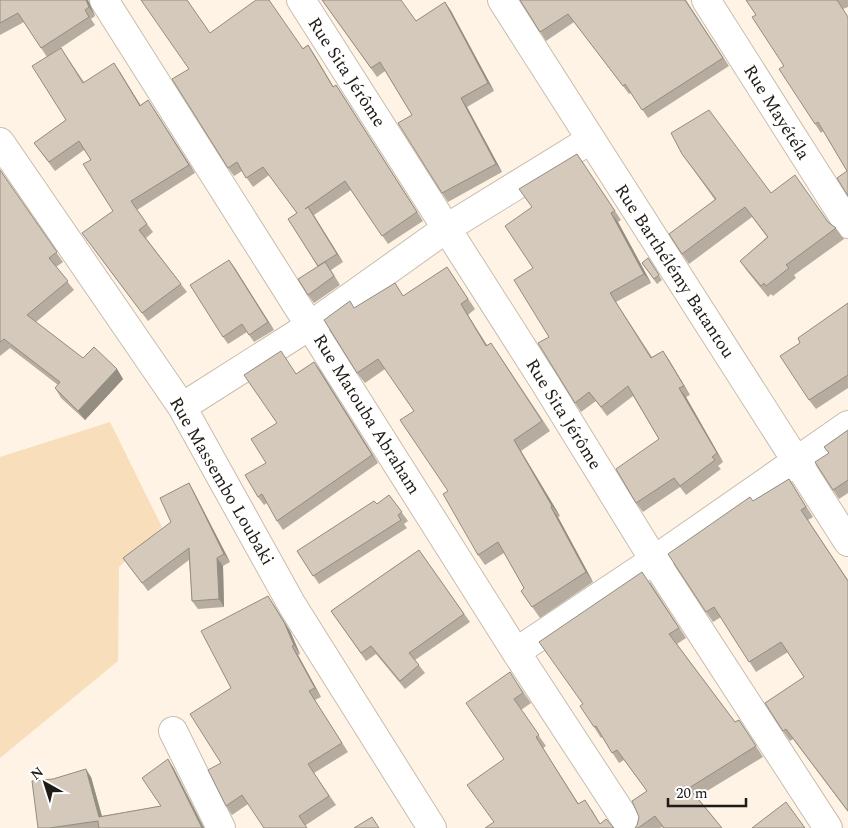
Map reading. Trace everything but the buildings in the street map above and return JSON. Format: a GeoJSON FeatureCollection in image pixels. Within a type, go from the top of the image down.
{"type":"FeatureCollection","features":[{"type":"Feature","properties":{"kind":"street","name":"Rue Matouba Abraham"},"geometry":{"type":"LineString","coordinates":[[104,0],[516,652],[631,828]]}},
{"type":"Feature","properties":{"kind":"street","name":"Rue Sita Jérôme"},"geometry":{"type":"LineString","coordinates":[[301,0],[447,228],[654,560],[828,828]]}},
{"type":"Feature","properties":{"kind":"street","name":"Rue Barthélémy Batantou"},"geometry":{"type":"LineString","coordinates":[[502,0],[590,140],[798,460],[848,542]]}},
{"type":"Feature","properties":{"kind":"street","name":"Rue Mayétéla"},"geometry":{"type":"LineString","coordinates":[[706,0],[848,224]]}},
{"type":"Feature","properties":{"kind":"street"},"geometry":{"type":"LineString","coordinates":[[182,407],[311,325],[447,228],[590,140]]}},
{"type":"Feature","properties":{"kind":"street","name":"Rue Massembo Loubaki"},"geometry":{"type":"LineString","coordinates":[[0,142],[182,407],[292,605],[432,828]]}},
{"type":"Feature","properties":{"kind":"street"},"geometry":{"type":"LineString","coordinates":[[516,652],[654,560],[848,425]]}},
{"type":"Feature","properties":{"kind":"street"},"geometry":{"type":"LineString","coordinates":[[174,731],[221,828]]}},
{"type":"Feature","properties":{"kind":"shaded area"},"geometry":{"type":"Polygon","coordinates":[[[110,422],[162,527],[119,567],[118,661],[0,758],[0,457],[110,422]]]}}]}
